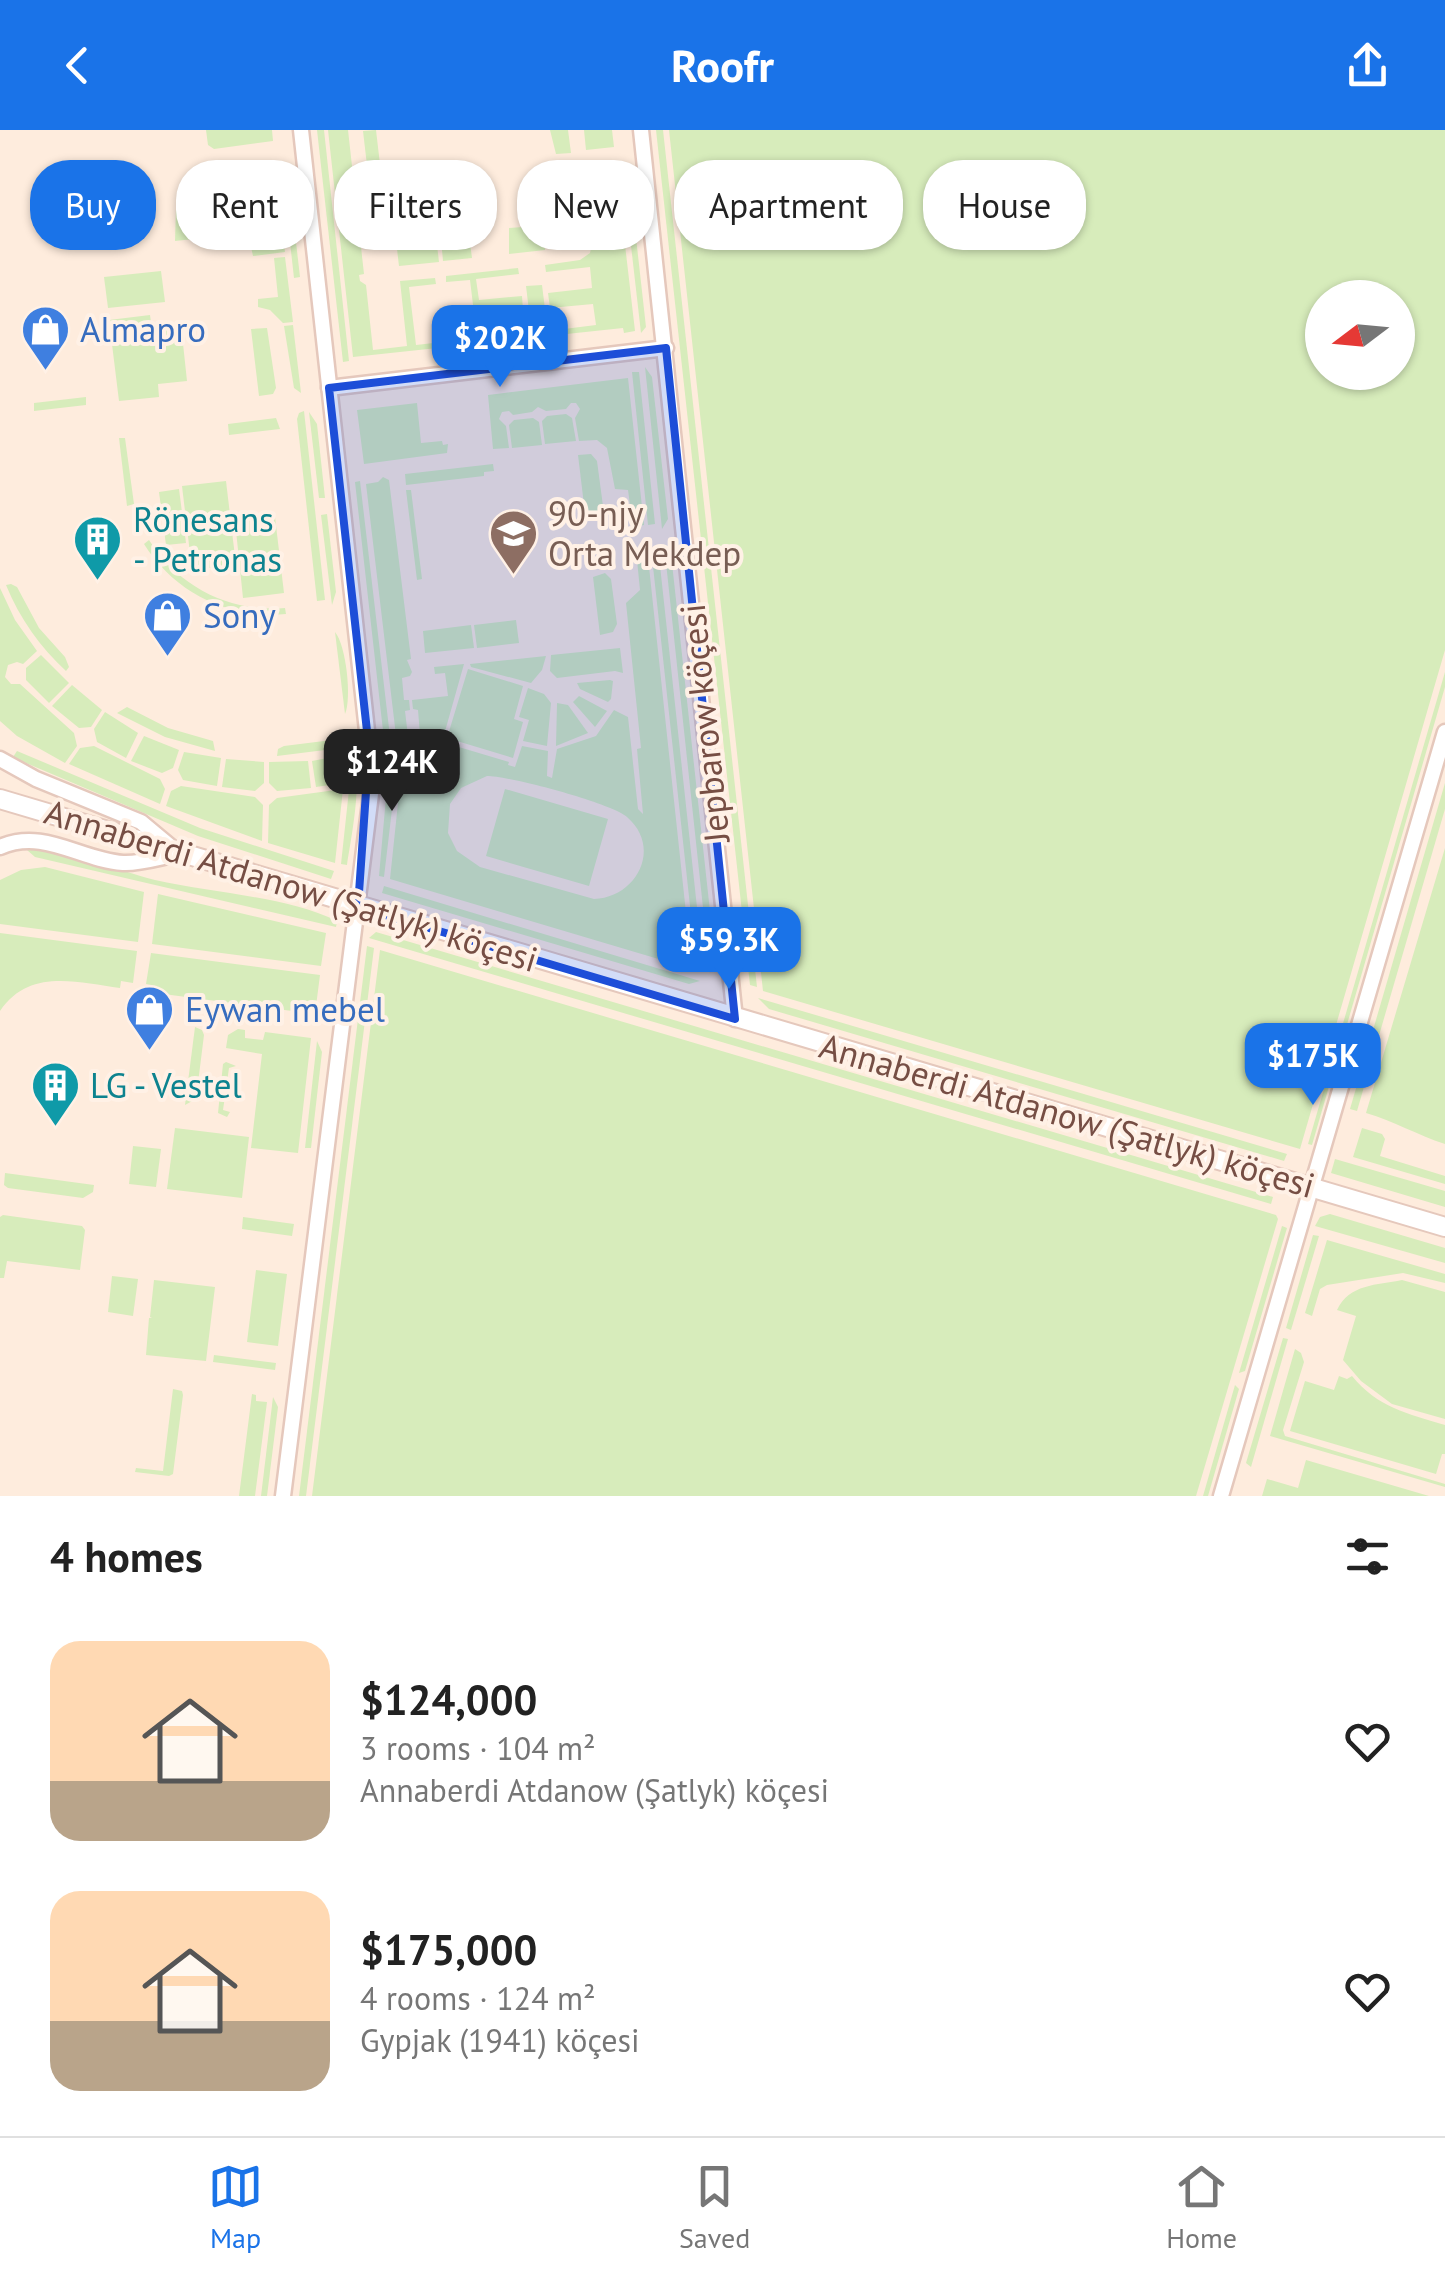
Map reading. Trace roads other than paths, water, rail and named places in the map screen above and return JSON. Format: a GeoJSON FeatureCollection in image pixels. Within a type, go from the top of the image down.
{"type":"FeatureCollection","features":[{"type":"Feature","properties":{"kind":"street"},"geometry":{"type":"LineString","coordinates":[[283,1496],[370,816],[370,750],[300,130]]}},
{"type":"Feature","properties":{"kind":"street","name":"Jepbarow köçesi"},"geometry":{"type":"LineString","coordinates":[[641,130],[735,1018]]}},
{"type":"Feature","properties":{"kind":"street"},"geometry":{"type":"LineString","coordinates":[[329,388],[666,348]]}},
{"type":"Feature","properties":{"kind":"street"},"geometry":{"type":"LineString","coordinates":[[1221,1496],[1445,732]]}},
{"type":"Feature","properties":{"kind":"street"},"geometry":{"type":"LineString","coordinates":[[0,759],[36,779],[141,822],[179,854]]}},
{"type":"Feature","properties":{"kind":"street","name":"Annaberdi Atdanow (Şatlyk) köçesi"},"geometry":{"type":"LineString","coordinates":[[0,800],[1445,1228]]}},
{"type":"Feature","properties":{"kind":"street"},"geometry":{"type":"LineString","coordinates":[[0,846],[40,840],[123,863],[179,854]]}},
{"type":"Feature","properties":{"kind":"place","name":"Almapro"},"geometry":{"type":"Point","coordinates":[45,372]}},
{"type":"Feature","properties":{"kind":"place","name":"90-njy Orta Mekdep"},"geometry":{"type":"Point","coordinates":[513,576]}},
{"type":"Feature","properties":{"kind":"place","name":"Rönesans - Petronas"},"geometry":{"type":"Point","coordinates":[98,582]}},
{"type":"Feature","properties":{"kind":"place","name":"Sony"},"geometry":{"type":"Point","coordinates":[168,658]}},
{"type":"Feature","properties":{"kind":"place","name":"Eywan mebel"},"geometry":{"type":"Point","coordinates":[150,1052]}},
{"type":"Feature","properties":{"kind":"place","name":"LG - Vestel"},"geometry":{"type":"Point","coordinates":[55,1128]}}]}
